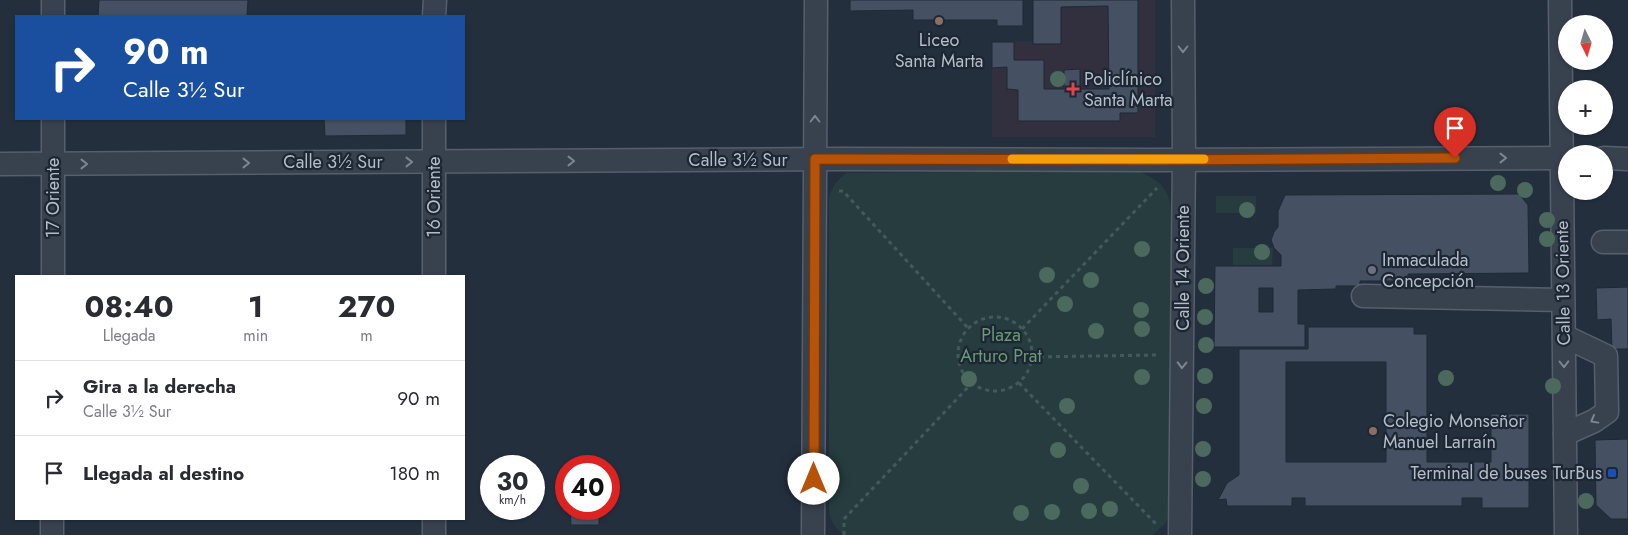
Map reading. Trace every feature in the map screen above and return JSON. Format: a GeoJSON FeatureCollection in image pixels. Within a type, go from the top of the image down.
{"type":"FeatureCollection","features":[{"type":"Feature","properties":{"kind":"street"},"geometry":{"type":"LineString","coordinates":[[53,0],[53,15]]}},
{"type":"Feature","properties":{"kind":"street"},"geometry":{"type":"LineString","coordinates":[[434,0],[434,15]]}},
{"type":"Feature","properties":{"kind":"street"},"geometry":{"type":"LineString","coordinates":[[813,535],[816,0]]}},
{"type":"Feature","properties":{"kind":"street","name":"Calle 14 Oriente"},"geometry":{"type":"LineString","coordinates":[[1180,535],[1184,159],[1183,0]]}},
{"type":"Feature","properties":{"kind":"street","name":"Calle 13 Oriente"},"geometry":{"type":"LineString","coordinates":[[1560,0],[1564,145]]}},
{"type":"Feature","properties":{"kind":"street","name":"17 Oriente"},"geometry":{"type":"LineString","coordinates":[[52,275],[53,120]]}},
{"type":"Feature","properties":{"kind":"street","name":"16 Oriente"},"geometry":{"type":"LineString","coordinates":[[434,120],[434,275]]}},
{"type":"Feature","properties":{"kind":"street","name":"Calle 3½ Sur"},"geometry":{"type":"LineString","coordinates":[[0,164],[815,159],[1558,158]]}},
{"type":"Feature","properties":{"kind":"street"},"geometry":{"type":"LineString","coordinates":[[1613,158],[1628,159]]}},
{"type":"Feature","properties":{"kind":"street","name":"Calle 13 Oriente"},"geometry":{"type":"LineString","coordinates":[[1564,200],[1566,535]]}},
{"type":"Feature","properties":{"kind":"street"},"geometry":{"type":"LineString","coordinates":[[1602,242],[1628,242]]}},
{"type":"Feature","properties":{"kind":"street"},"geometry":{"type":"LineString","coordinates":[[1363,296],[1563,300]]}},
{"type":"Feature","properties":{"kind":"street"},"geometry":{"type":"LineString","coordinates":[[1564,336],[1606,356],[1607,412],[1565,434]]}},
{"type":"Feature","properties":{"kind":"street"},"geometry":{"type":"LineString","coordinates":[[52,520],[52,535]]}},
{"type":"Feature","properties":{"kind":"street"},"geometry":{"type":"LineString","coordinates":[[434,520],[434,535]]}},
{"type":"Feature","properties":{"kind":"path"},"geometry":{"type":"LineString","coordinates":[[1022,329],[1157,188]]}},
{"type":"Feature","properties":{"kind":"path"},"geometry":{"type":"LineString","coordinates":[[815,192],[843,191],[968,328]]}},
{"type":"Feature","properties":{"kind":"path"},"geometry":{"type":"LineString","coordinates":[[995,317],[1010,320],[1022,329],[1028,337],[1032,357],[1030,367],[1019,383],[1008,390],[995,392],[982,390],[971,384],[961,372],[957,358],[959,342],[968,328],[980,320],[995,317]]}},
{"type":"Feature","properties":{"kind":"path"},"geometry":{"type":"LineString","coordinates":[[1032,357],[1182,355]]}},
{"type":"Feature","properties":{"kind":"path"},"geometry":{"type":"LineString","coordinates":[[1019,383],[1158,526]]}},
{"type":"Feature","properties":{"kind":"path"},"geometry":{"type":"LineString","coordinates":[[844,535],[844,519],[971,384]]}},
{"type":"Feature","properties":{"kind":"shaded area","name":"Policlínico Santa Marta"},"geometry":{"type":"Polygon","coordinates":[[[1033,0],[1155,0],[1155,137],[992,137],[992,42],[1033,41],[1033,0]]]}},
{"type":"Feature","properties":{"kind":"green space","name":"Plaza Arturo Prat"},"geometry":{"type":"Polygon","coordinates":[[[1138,171],[1159,183],[1167,193],[1172,216],[1170,515],[1165,524],[1152,535],[844,535],[834,524],[829,510],[829,199],[831,191],[837,182],[846,173],[1138,171]]]}},
{"type":"Feature","properties":{"kind":"green space"},"geometry":{"type":"Polygon","coordinates":[[[1216,196],[1256,196],[1256,213],[1216,213],[1216,196]]]}},
{"type":"Feature","properties":{"kind":"green space"},"geometry":{"type":"Polygon","coordinates":[[[1233,248],[1273,248],[1272,265],[1233,265],[1233,248]]]}},
{"type":"Feature","properties":{"kind":"building"},"geometry":{"type":"Polygon","coordinates":[[[99,0],[248,0],[247,15],[98,15],[99,0]]]}},
{"type":"Feature","properties":{"kind":"building"},"geometry":{"type":"Polygon","coordinates":[[[850,0],[1023,0],[1023,26],[997,26],[997,20],[913,20],[913,10],[850,11],[850,0]]]}},
{"type":"Feature","properties":{"kind":"building"},"geometry":{"type":"Polygon","coordinates":[[[1033,0],[1138,0],[1138,113],[1120,113],[1120,121],[1018,121],[1018,90],[1007,89],[1007,67],[992,68],[992,42],[1014,42],[1014,60],[1044,60],[1044,89],[1064,89],[1064,70],[1080,69],[1080,89],[1109,89],[1108,6],[1061,7],[1061,44],[1033,44],[1033,0]]]}},
{"type":"Feature","properties":{"kind":"building"},"geometry":{"type":"Polygon","coordinates":[[[324,120],[406,120],[406,135],[325,136],[324,120]]]}},
{"type":"Feature","properties":{"kind":"building","name":"Inmaculada Concepción"},"geometry":{"type":"Polygon","coordinates":[[[1519,194],[1528,205],[1529,273],[1408,274],[1408,281],[1360,281],[1360,286],[1336,286],[1336,289],[1298,290],[1298,324],[1305,324],[1305,347],[1214,347],[1215,266],[1281,266],[1281,255],[1274,248],[1271,240],[1278,227],[1278,211],[1285,195],[1519,194]],[[1259,288],[1259,312],[1273,312],[1273,288],[1259,288]]]}},
{"type":"Feature","properties":{"kind":"building"},"geometry":{"type":"Polygon","coordinates":[[[1628,287],[1628,349],[1612,349],[1611,319],[1597,320],[1596,288],[1628,287]]]}},
{"type":"Feature","properties":{"kind":"building"},"geometry":{"type":"Polygon","coordinates":[[[1308,327],[1414,327],[1414,334],[1427,334],[1427,462],[1491,462],[1491,414],[1529,414],[1529,508],[1482,508],[1482,498],[1462,498],[1462,506],[1305,506],[1305,498],[1292,498],[1292,506],[1227,506],[1226,499],[1218,500],[1227,483],[1239,475],[1239,349],[1308,349],[1308,327]],[[1286,362],[1286,462],[1386,462],[1386,362],[1286,362]]]}},
{"type":"Feature","properties":{"kind":"building","name":"Terminal de buses TurBus"},"geometry":{"type":"Polygon","coordinates":[[[1628,439],[1628,519],[1611,519],[1596,505],[1595,440],[1628,439]]]}},
{"type":"Feature","properties":{"kind":"building"},"geometry":{"type":"Polygon","coordinates":[[[571,520],[599,520],[599,525],[571,525],[571,520]]]}},
{"type":"Feature","properties":{"kind":"slow traffic"},"geometry":{"type":"LineString","coordinates":[[1012,159],[1204,159]]}},
{"type":"Feature","properties":{"kind":"place","name":"Liceo Santa Marta"},"geometry":{"type":"Point","coordinates":[939,21]}},
{"type":"Feature","properties":{"kind":"place","name":"Policlínico Santa Marta"},"geometry":{"type":"Point","coordinates":[1073,89]}},
{"type":"Feature","properties":{"kind":"place","name":"Inmaculada Concepción"},"geometry":{"type":"Point","coordinates":[1372,270]}},
{"type":"Feature","properties":{"kind":"place","name":"Colegio Monseñor Manuel Larraín"},"geometry":{"type":"Point","coordinates":[1373,431]}},
{"type":"Feature","properties":{"kind":"place","name":"Terminal de buses TurBus"},"geometry":{"type":"Point","coordinates":[1612,473]}},
{"type":"Feature","properties":{"kind":"route"},"geometry":{"type":"LineString","coordinates":[[814,479],[815,159],[1155,160],[1455,158]]}}]}
